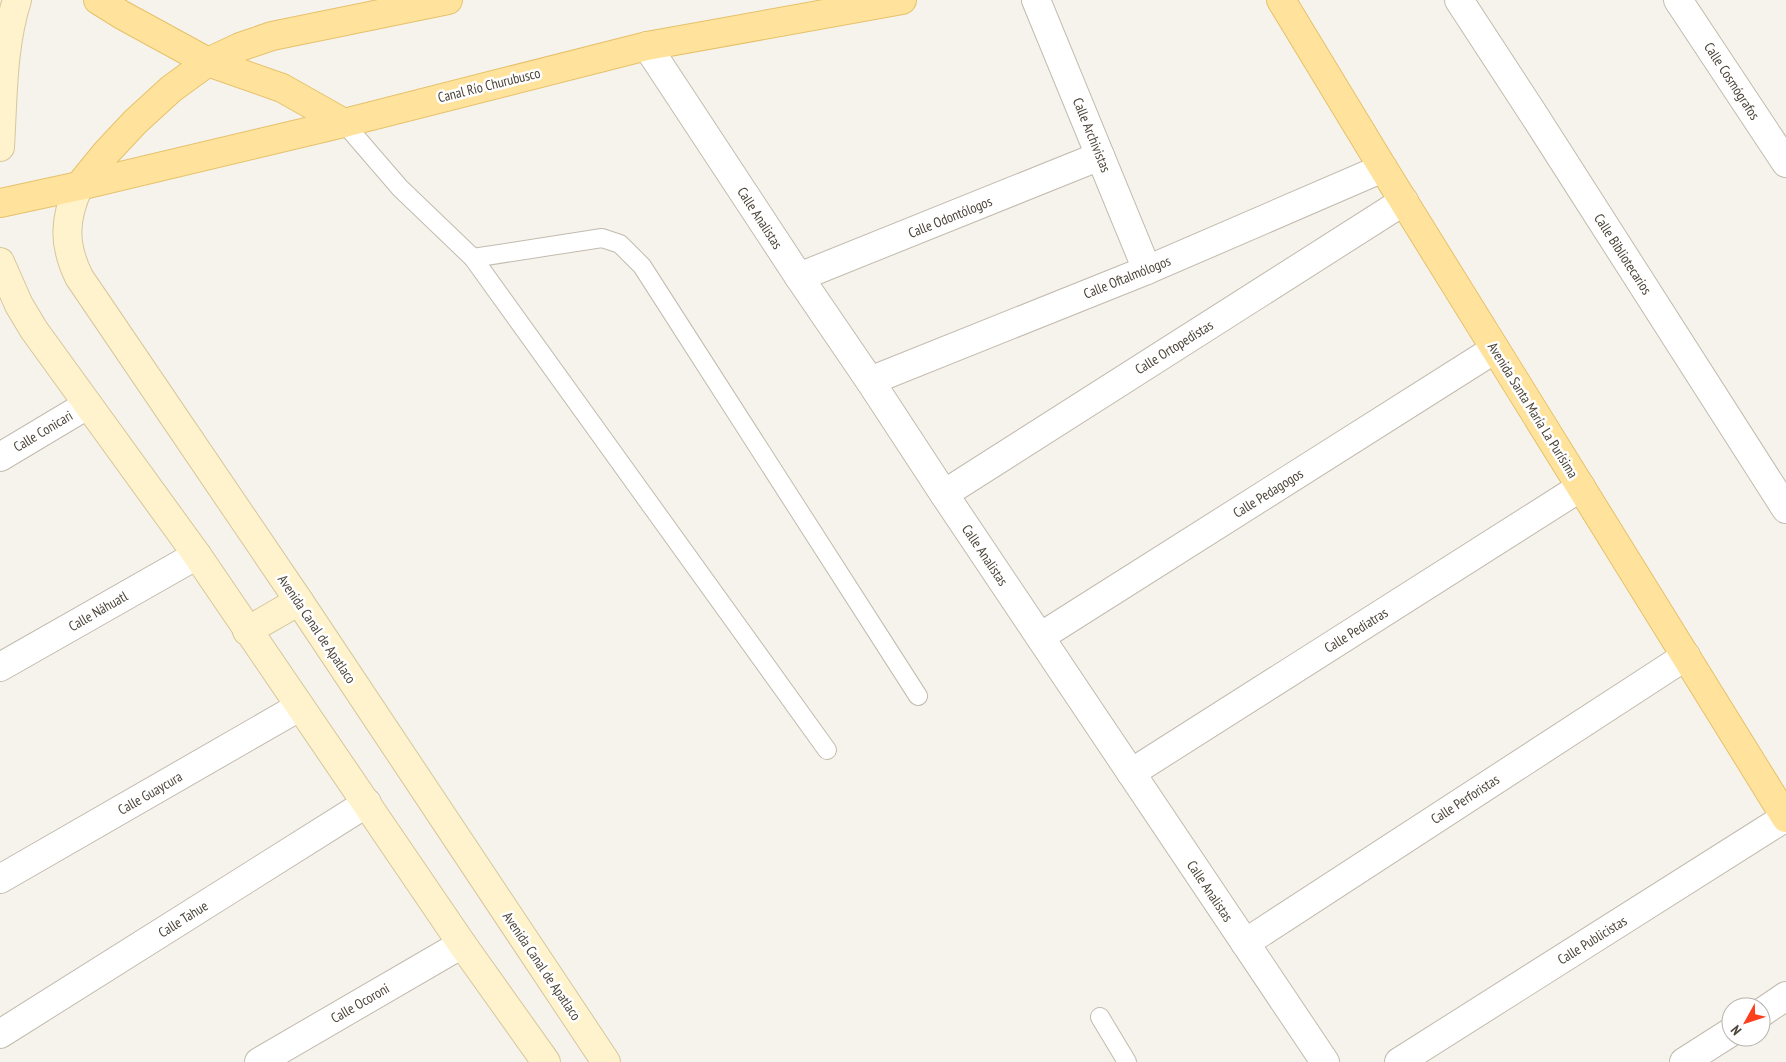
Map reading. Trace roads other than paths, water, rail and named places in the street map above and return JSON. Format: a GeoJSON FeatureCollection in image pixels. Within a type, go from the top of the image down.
{"type":"FeatureCollection","features":[{"type":"Feature","properties":{"kind":"main road"},"geometry":{"type":"LineString","coordinates":[[98,0],[208,62],[282,88],[344,123]]}},
{"type":"Feature","properties":{"kind":"main road"},"geometry":{"type":"LineString","coordinates":[[79,186],[106,153],[136,122],[171,89],[208,62],[240,47],[272,36],[448,0]]}},
{"type":"Feature","properties":{"kind":"main road","name":"Canal Río Churubusco"},"geometry":{"type":"LineString","coordinates":[[0,202],[79,186],[344,123],[647,46],[902,0]]}},
{"type":"Feature","properties":{"kind":"main road","name":"Avenida Santa María La Purísima"},"geometry":{"type":"LineString","coordinates":[[1282,0],[1383,168],[1786,818]]}},
{"type":"Feature","properties":{"kind":"street"},"geometry":{"type":"LineString","coordinates":[[0,147],[8,39],[11,18],[17,0]]}},
{"type":"Feature","properties":{"kind":"street","name":"Calle Archivistas"},"geometry":{"type":"LineString","coordinates":[[1036,0],[1147,270]]}},
{"type":"Feature","properties":{"kind":"street","name":"Calle Bibliotecarios"},"geometry":{"type":"LineString","coordinates":[[1459,0],[1786,509]]}},
{"type":"Feature","properties":{"kind":"street","name":"Calle Cosmógrafos"},"geometry":{"type":"LineString","coordinates":[[1678,0],[1786,163]]}},
{"type":"Feature","properties":{"kind":"street","name":"Calle Analistas"},"geometry":{"type":"LineString","coordinates":[[647,46],[799,277],[1325,1062]]}},
{"type":"Feature","properties":{"kind":"street","name":"Calle Odontólogos"},"geometry":{"type":"LineString","coordinates":[[799,277],[1100,156]]}},
{"type":"Feature","properties":{"kind":"street","name":"Calle Oftalmólogos"},"geometry":{"type":"LineString","coordinates":[[870,381],[1147,270],[1383,168]]}},
{"type":"Feature","properties":{"kind":"street","name":"Avenida Canal de Apatlaco"},"geometry":{"type":"LineString","coordinates":[[79,186],[70,209],[66,234],[72,263],[79,277],[299,601],[606,1062]]}},
{"type":"Feature","properties":{"kind":"street","name":"Calle Ortopedistas"},"geometry":{"type":"LineString","coordinates":[[944,494],[1404,201]]}},
{"type":"Feature","properties":{"kind":"street"},"geometry":{"type":"LineString","coordinates":[[0,262],[19,305],[34,330],[197,555],[462,944],[546,1062]]}},
{"type":"Feature","properties":{"kind":"street","name":"Calle Pedagogos"},"geometry":{"type":"LineString","coordinates":[[1040,637],[1495,349]]}},
{"type":"Feature","properties":{"kind":"street","name":"Calle Conicari"},"geometry":{"type":"LineString","coordinates":[[0,457],[87,405]]}},
{"type":"Feature","properties":{"kind":"street","name":"Calle Pediatras"},"geometry":{"type":"LineString","coordinates":[[1131,773],[1581,487]]}},
{"type":"Feature","properties":{"kind":"street","name":"Calle Náhuatl"},"geometry":{"type":"LineString","coordinates":[[0,667],[197,555]]}},
{"type":"Feature","properties":{"kind":"street"},"geometry":{"type":"LineString","coordinates":[[247,631],[299,601]]}},
{"type":"Feature","properties":{"kind":"street","name":"Calle Perforistas"},"geometry":{"type":"LineString","coordinates":[[1245,943],[1686,656]]}},
{"type":"Feature","properties":{"kind":"street","name":"Calle Guaycura"},"geometry":{"type":"LineString","coordinates":[[0,879],[299,707]]}},
{"type":"Feature","properties":{"kind":"street","name":"Calle Tahue"},"geometry":{"type":"LineString","coordinates":[[0,1034],[367,804]]}},
{"type":"Feature","properties":{"kind":"street","name":"Calle Publicistas"},"geometry":{"type":"LineString","coordinates":[[1399,1062],[1786,818]]}},
{"type":"Feature","properties":{"kind":"street","name":"Calle Ocoroni"},"geometry":{"type":"LineString","coordinates":[[259,1062],[462,944]]}},
{"type":"Feature","properties":{"kind":"street"},"geometry":{"type":"LineString","coordinates":[[1771,1006],[1786,996]]}},
{"type":"Feature","properties":{"kind":"street"},"geometry":{"type":"LineString","coordinates":[[1684,1062],[1721,1038]]}},
{"type":"Feature","properties":{"kind":"lane"},"geometry":{"type":"LineString","coordinates":[[344,123],[400,188],[474,258],[827,750]]}},
{"type":"Feature","properties":{"kind":"lane"},"geometry":{"type":"LineString","coordinates":[[474,258],[602,238],[620,244],[642,266],[918,696]]}},
{"type":"Feature","properties":{"kind":"lane"},"geometry":{"type":"LineString","coordinates":[[1100,1017],[1127,1062]]}}]}
